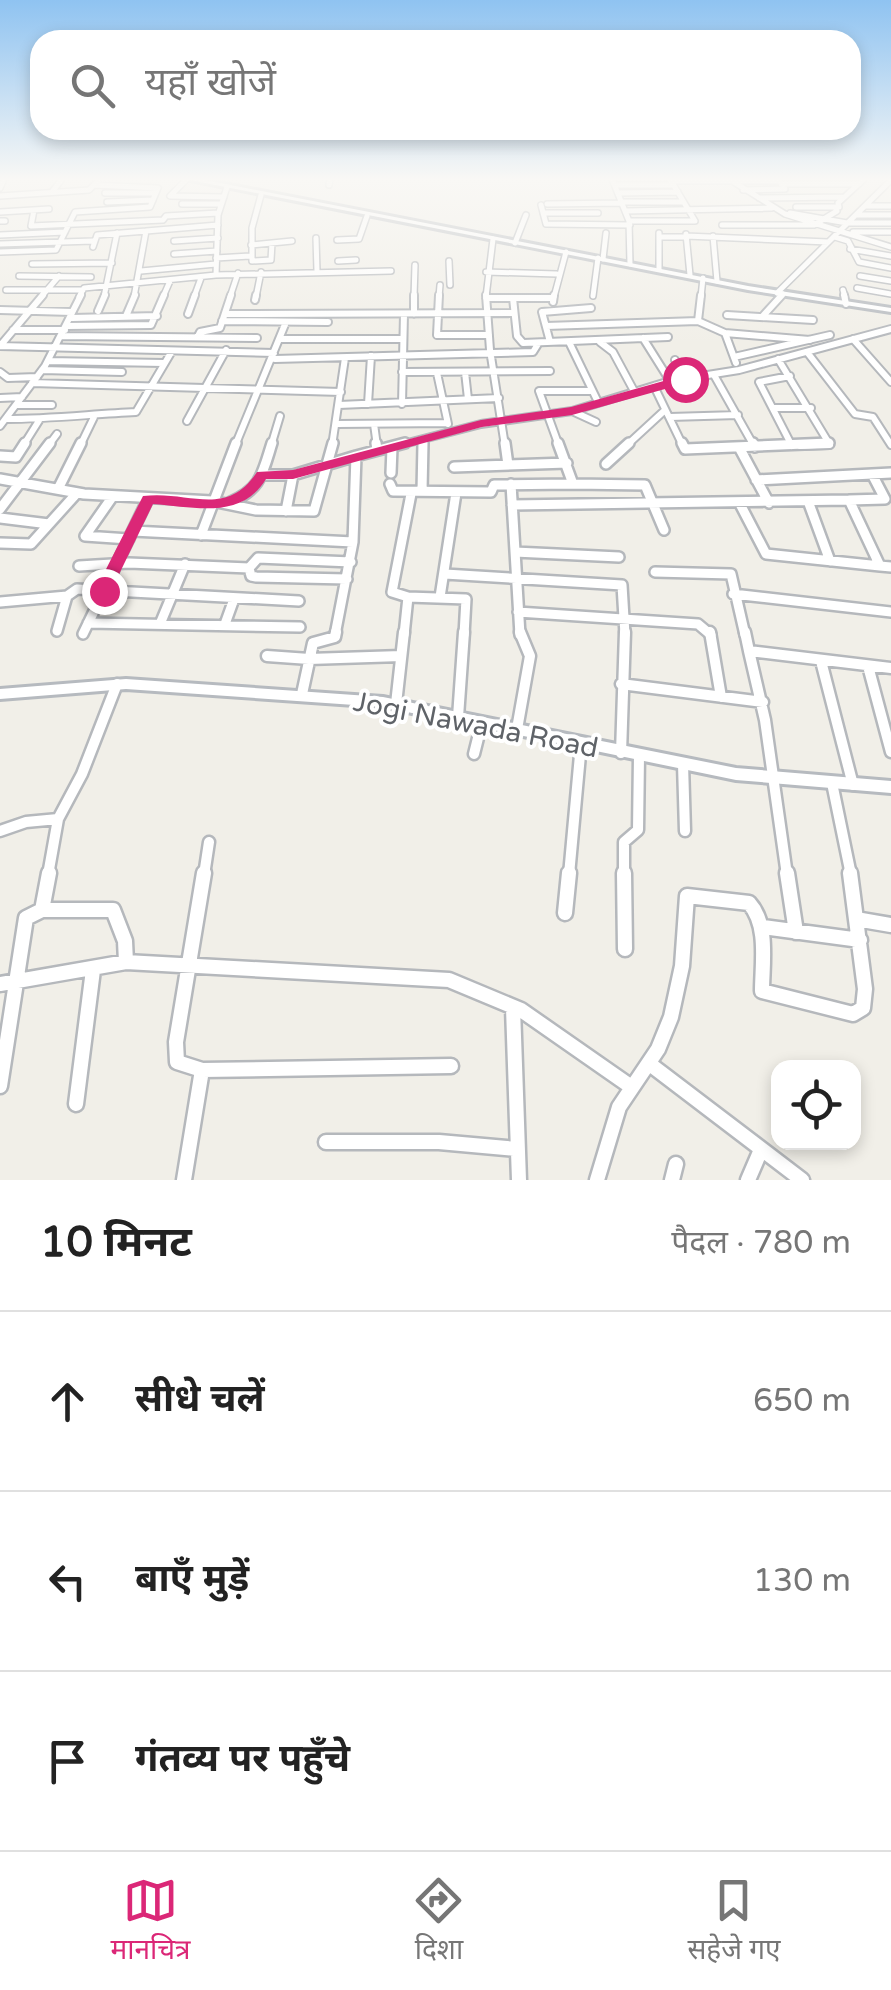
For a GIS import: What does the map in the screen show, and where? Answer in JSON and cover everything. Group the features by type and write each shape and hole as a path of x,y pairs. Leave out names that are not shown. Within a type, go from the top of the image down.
{"street":[{"path":"0,252 52,251 63,234"},
{"path":"0,244 93,244 98,235 107,234"},
{"path":"98,311 109,286 117,234"},
{"path":"126,316 139,284 146,234"},
{"path":"171,268 174,234"},
{"path":"216,274 218,234"},
{"path":"253,234 252,262 271,260 272,243"},
{"path":"337,240 359,239 361,234"},
{"path":"466,234 891,310"},
{"path":"515,242 518,234"},
{"path":"593,296 606,234"},
{"path":"630,234 630,264"},
{"path":"685,234 690,275"},
{"path":"802,239 807,234"},
{"path":"830,234 848,240 859,262 891,268"},
{"path":"762,317 837,234"},
{"path":"659,269 659,235 802,239 866,234"},
{"path":"713,236 717,281"},
{"path":"834,237 888,245"},
{"path":"174,241 218,238"},
{"path":"316,238 317,271"},
{"path":"493,239 486,272 486,313 508,465"},
{"path":"251,245 292,242"},
{"path":"850,249 891,256"},
{"path":"554,310 557,274 566,252"},
{"path":"174,254 250,256"},
{"path":"140,271 217,258"},
{"path":"338,261 356,260"},
{"path":"450,260 450,285"},
{"path":"32,264 112,263"},
{"path":"414,314 415,265"},
{"path":"256,300 261,272"},
{"path":"6,290 83,290 216,274 391,272"},
{"path":"486,272 557,274"},
{"path":"188,351 200,332 217,332 238,274"},
{"path":"20,276 92,277"},
{"path":"0,346 59,276"},
{"path":"860,276 891,281"},
{"path":"188,314 201,278"},
{"path":"698,321 703,278"},
{"path":"65,331 151,325 170,281"},
{"path":"440,285 437,335 490,335"},
{"path":"857,288 891,294"},
{"path":"3,422 48,361 83,290"},
{"path":"842,290 846,304"},
{"path":"486,298 553,298"},
{"path":"513,298 518,341 538,344 668,337"},
{"path":"550,342 542,312 592,308"},
{"path":"2,312 158,316"},
{"path":"224,318 514,313"},
{"path":"402,404 404,314"},
{"path":"353,338 357,315"},
{"path":"727,315 813,320"},
{"path":"224,318 328,322"},
{"path":"546,326 698,321 724,333 810,340"},
{"path":"201,534 286,322"},
{"path":"336,424 450,427 572,411 670,381 714,375 891,329"},
{"path":"13,330 257,338"},
{"path":"724,333 738,366"},
{"path":"759,334 767,350"},
{"path":"734,357 830,335"},
{"path":"187,421 231,338"},
{"path":"280,338 403,339"},
{"path":"643,338 670,381"},
{"path":"853,339 891,382"},
{"path":"598,341 613,352 634,391"},
{"path":"570,342 598,402"},
{"path":"0,346 346,358 532,352 538,344"},
{"path":"3,422 136,412 172,352"},
{"path":"807,352 855,414 872,417 891,445"},
{"path":"368,404 372,356"},
{"path":"0,479 77,493 314,511 330,462 346,358"},
{"path":"654,386 685,449 830,445 778,359"},
{"path":"675,360 685,379"},
{"path":"48,361 164,363"},
{"path":"42,370 122,372"},
{"path":"402,372 550,371"},
{"path":"0,372 8,378 34,380 342,392"},
{"path":"437,372 450,427"},
{"path":"465,372 468,399"},
{"path":"714,375 755,447"},
{"path":"790,376 759,382 792,446"},
{"path":"573,484 540,391 590,390"},
{"path":"0,398 52,405"},
{"path":"339,405 499,398"},
{"path":"774,408 811,408"},
{"path":"572,411 596,422"},
{"path":"606,464 667,414 738,415"},
{"path":"58,489 96,415"},
{"path":"227,504 251,493 262,475 280,416"},
{"path":"0,456 16,456 40,419"},
{"path":"374,424 377,450"},
{"path":"262,475 293,474 423,440 450,427"},
{"path":"0,509 57,434"},
{"path":"423,440 416,492 392,592 408,597 466,599 458,717"},
{"path":"392,448 393,492 490,492 494,486 511,484 645,485 664,530"},
{"path":"740,448 769,503"},
{"path":"302,694 313,642 335,637 354,542 356,456"},
{"path":"454,467 567,463"},
{"path":"756,480 891,473"},
{"path":"286,511 293,474"},
{"path":"512,505 654,506 885,499 872,476"},
{"path":"511,484 520,638 530,656 516,730"},
{"path":"440,598 456,492"},
{"path":"0,544 31,544 77,493"},
{"path":"114,496 85,536 201,534 354,542"},
{"path":"83,634 148,499"},
{"path":"849,500 885,567"},
{"path":"808,501 830,561"},
{"path":"740,504 766,554 885,567"},
{"path":"0,518 49,524"},
{"path":"514,552 619,557"},
{"path":"347,579 256,577 250,576 249,568 258,558 351,562"},
{"path":"160,624 185,564"},
{"path":"79,566 185,564 249,568"},
{"path":"655,572 731,574 763,702 779,837 796,932"},
{"path":"445,574 622,585 626,617 622,753"},
{"path":"0,602 67,596 78,589 300,601"},
{"path":"733,594 891,612"},
{"path":"57,631 67,596"},
{"path":"396,704 408,597"},
{"path":"225,624 234,599"},
{"path":"518,612 698,624 711,633 720,697"},
{"path":"88,623 300,626"},
{"path":"749,651 891,668"},
{"path":"267,656 401,656"},
{"path":"821,660 852,785"},
{"path":"868,666 891,752"},
{"path":"42,910 58,819 82,774 117,684"},
{"name":"Jogi Nawada Road","path":"0,694 117,684 302,694 396,704 683,764 775,778 891,787"},
{"path":"622,684 763,702"},
{"path":"474,754 482,722"},
{"path":"566,913 580,744"},
{"path":"624,948 624,842 638,830 638,756"},
{"path":"683,764 686,831"},
{"path":"597,1180 612,1127 630,1086 651,1064 666,1032 684,968 687,896 756,907 762,928 762,991 853,1014 864,1008 868,994 832,783"},
{"path":"0,831 26,822 58,819"},
{"path":"208,842 174,1058 182,1065 202,1070 451,1066"},
{"path":"0,1086 26,918 42,910 113,910 125,941 126,962"},
{"path":"856,919 891,925"},
{"path":"762,928 860,940"},
{"path":"0,984 126,962 449,980 492,991 513,1008 537,1016 630,1086"},
{"path":"76,1104 93,970"},
{"path":"513,1008 519,1180"},
{"path":"651,1064 760,1152 802,1180"},
{"path":"184,1180 202,1070"},
{"path":"326,1142 439,1142 517,1150"},
{"path":"748,1180 760,1152"}],"route":[{"path":"104,591 148,499 227,504 251,493 262,475 293,474 481,424 572,411 685,379"}]}
